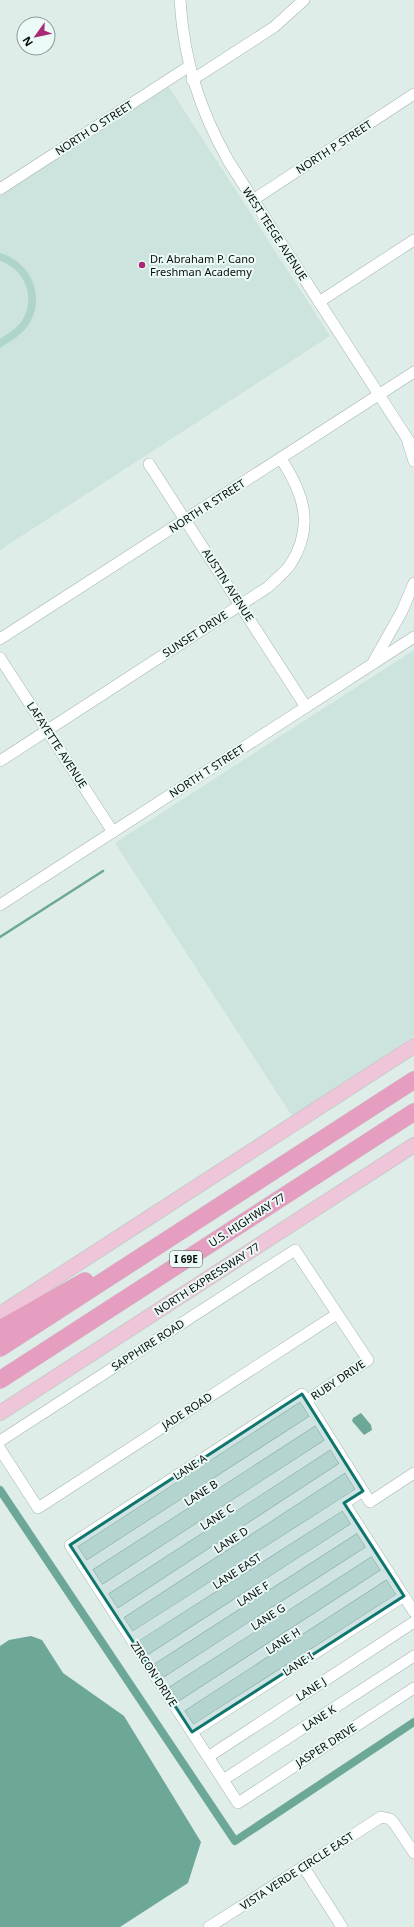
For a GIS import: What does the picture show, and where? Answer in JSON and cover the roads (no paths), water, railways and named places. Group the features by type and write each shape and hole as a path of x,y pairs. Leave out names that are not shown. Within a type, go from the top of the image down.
{"highway":[{"name":"I 69E","path":"0,1348 414,1080"},
{"name":"U.S. HIGHWAY 77","path":"0,1380 414,1112"},
{"path":"300,1186 414,1120"},
{"path":"0,1329 213,1211"},
{"path":"0,1386 74,1332"}],"main road":[{"path":"0,1314 414,1046"},
{"name":"NORTH EXPRESSWAY 77","path":"0,1413 414,1145"}],"street":[{"name":"WEST TEEGE AVENUE","path":"180,0 181,26 188,67 215,137 414,449"},
{"path":"192,80 274,27 304,0"},
{"name":"NORTH O STREET","path":"0,189 188,67"},
{"name":"NORTH P STREET","path":"254,200 414,94"},
{"path":"319,302 414,240"},
{"name":"NORTH R STREET","path":"0,640 414,372"},
{"path":"407,438 414,461"},
{"name":"SUNSET DRIVE","path":"0,761 268,587 285,571 300,547 303,538 304,518 301,500 296,484 281,459"},
{"name":"AUSTIN AVENUE","path":"149,464 186,519 306,707"},
{"path":"373,664 402,611 414,583"},
{"name":"NORTH T STREET","path":"0,905 414,637"},
{"name":"LAFAYETTE AVENUE","path":"0,658 113,832"},
{"name":"RUBY DRIVE","path":"295,1250 368,1360 306,1401 363,1490"},
{"name":"SAPPHIRE ROAD","path":"0,1441 295,1250"},
{"name":"JADE ROAD","path":"0,1449 38,1508 337,1314"},
{"name":"LANE A","path":"70,1545 302,1394 306,1401"},
{"name":"LANE B","path":"85,1568 317,1418"},
{"name":"LANE C","path":"101,1592 332,1442"},
{"name":"LANE D","path":"116,1616 347,1465"},
{"path":"363,1490 370,1502 414,1473"},
{"name":"LANE EAST","path":"131,1639 363,1490"},
{"path":"344,1503 414,1612"},
{"name":"LANE F","path":"147,1662 358,1526"},
{"name":"ZIRCON DRIVE","path":"70,1545 238,1803"},
{"name":"LANE G","path":"162,1686 374,1549"},
{"name":"LANE H","path":"177,1709 388,1572"},
{"name":"LANE I","path":"192,1732 404,1596"},
{"name":"LANE J","path":"208,1757 414,1622"},
{"name":"LANE K","path":"223,1780 414,1656"},
{"name":"JASPER DRIVE","path":"238,1803 414,1688"},
{"name":"VISTA VERDE CIRCLE EAST","path":"217,1925 303,1866 377,1819 385,1817 394,1823 414,1853"},
{"path":"303,1866 342,1927"}],"waterway":[{"path":"0,937 103,871"},
{"path":"0,1490 235,1841 414,1722"}],"place":[{"name":"Dr. Abraham P. Cano Freshman Academy","path":"142,265"}]}
